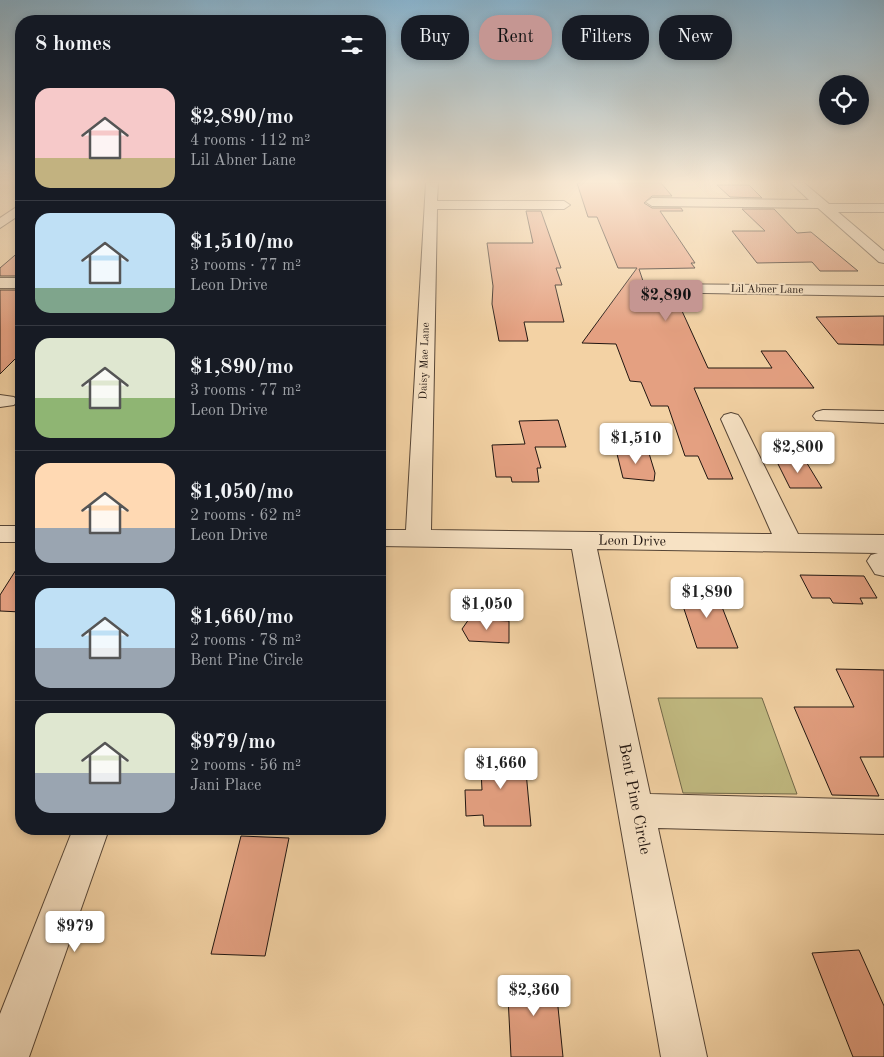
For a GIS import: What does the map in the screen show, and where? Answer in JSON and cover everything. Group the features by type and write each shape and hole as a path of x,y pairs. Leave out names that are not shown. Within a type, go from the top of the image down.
{"street":[{"name":"Daisy Mae Lane","path":"418,539 430,232"},
{"path":"853,232 884,259"},
{"path":"0,284 15,283"},
{"name":"Lil Abner Lane","path":"650,289 884,291"},
{"path":"823,416 884,416"},
{"path":"731,419 789,543"},
{"path":"0,534 15,534"},
{"name":"Leon Drive","path":"386,538 789,543 879,553"},
{"name":"Bent Pine Circle","path":"583,541 684,1057"},
{"path":"637,811 884,817"},
{"path":"6,1057 89,835"}],"shaded area":[{"path":"658,698 762,698 797,794 683,793"}],"building":[{"path":"531,232 548,232 561,268 556,268 562,285 555,285 564,322 524,322 528,341 499,341 492,304 493,286 487,243 533,243"},
{"path":"603,232 674,232 695,263 691,263 695,268 639,269 644,284 640,290 646,294 651,311 682,311 708,368 772,368 761,351 786,351 814,388 694,388 733,479 708,479 698,456 685,456 668,406 651,406 641,382 630,381 616,344 582,343 637,268 618,268"},
{"path":"733,232 811,232 858,271 820,271 812,262 757,263"},
{"path":"15,255 15,276 0,276 0,268"},
{"path":"0,290 15,290 15,359 0,374"},
{"path":"884,316 884,345 838,344 816,317"},
{"path":"558,420 566,447 535,447 541,468 537,468 539,482 512,482 511,477 496,477 492,445 525,444 519,421"},
{"path":"616,450 648,450 655,473 654,481 623,478"},
{"path":"776,460 805,460 822,488 790,488"},
{"path":"15,571 15,612 0,611 0,595"},
{"path":"800,575 864,576 877,598 860,598 863,604 833,603 830,598 812,598"},
{"path":"677,588 715,589 738,648 697,648"},
{"path":"469,619 509,621 509,643 469,641 462,629"},
{"path":"836,669 884,670 884,757 860,757 879,796 832,795 794,707 854,707"},
{"path":"480,750 524,750 531,826 484,826 483,815 466,816 465,790 482,790"},
{"path":"241,836 289,838 265,956 211,954"},
{"path":"859,950 884,1006 884,1057 853,1057 812,953"},
{"path":"507,976 555,977 563,1057 511,1057"}]}
